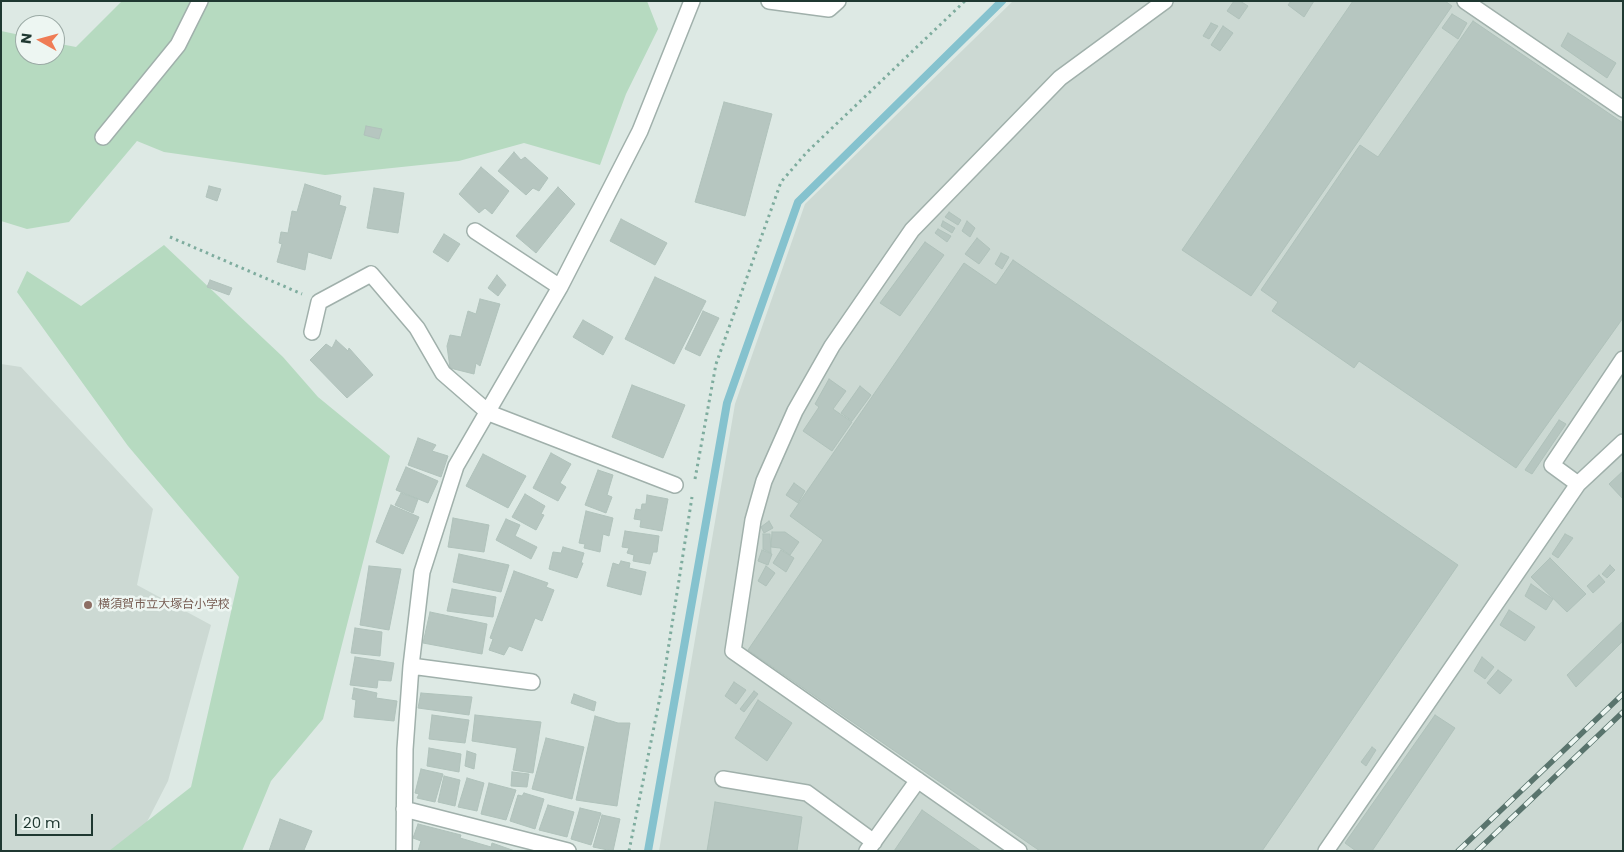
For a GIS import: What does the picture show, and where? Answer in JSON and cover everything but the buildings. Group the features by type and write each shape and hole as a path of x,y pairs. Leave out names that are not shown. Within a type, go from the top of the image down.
{"street":[{"path":"103,136 178,45 200,1"},
{"path":"404,851 405,749 411,666 422,572 456,466 489,413 560,287 640,131 692,1"},
{"path":"769,1 829,9 838,1"},
{"path":"1019,851 733,651 753,520 764,481 796,412 832,346 912,230 1060,78 1165,1"},
{"path":"1465,1 1623,109"},
{"path":"475,231 560,287"},
{"path":"312,332 318,302 371,274 417,328 443,373 489,413 675,485"},
{"path":"1578,484 1552,465 1623,359"},
{"path":"1326,851 1578,484 1623,442"},
{"path":"411,666 532,682"},
{"path":"723,779 807,794 870,846 918,780"},
{"path":"404,809 568,851"}],"path":[{"path":"694,484 716,364 781,182 807,152 965,1"},
{"path":"170,237 318,302"},
{"path":"629,851 663,682 693,489"}],"shaded area":[{"path":"1013,1 1623,1 1623,851 659,851 735,404 805,204"},
{"name":"横須賀市立大塚台小学校","path":"1,364 21,367 153,509 137,585 211,625 168,781 132,851 1,851"}],"green space":[{"path":"122,1 647,1 658,29 626,94 600,165 524,143 459,161 325,175 164,152 137,141 69,222 27,229 1,221 1,31 15,34 15,65 65,65 65,45 76,47"},
{"path":"164,245 283,357 318,397 390,456 323,719 271,781 242,851 109,851 191,787 239,577 128,446 17,292 27,271 81,306"}],"waterway":[{"path":"648,851 727,403 798,202 1002,1"}],"railway":[{"path":"1458,851 1623,694"},
{"path":"1477,851 1623,712"}],"place":[{"name":"横須賀市立大塚台小学校","path":"88,605"}]}
